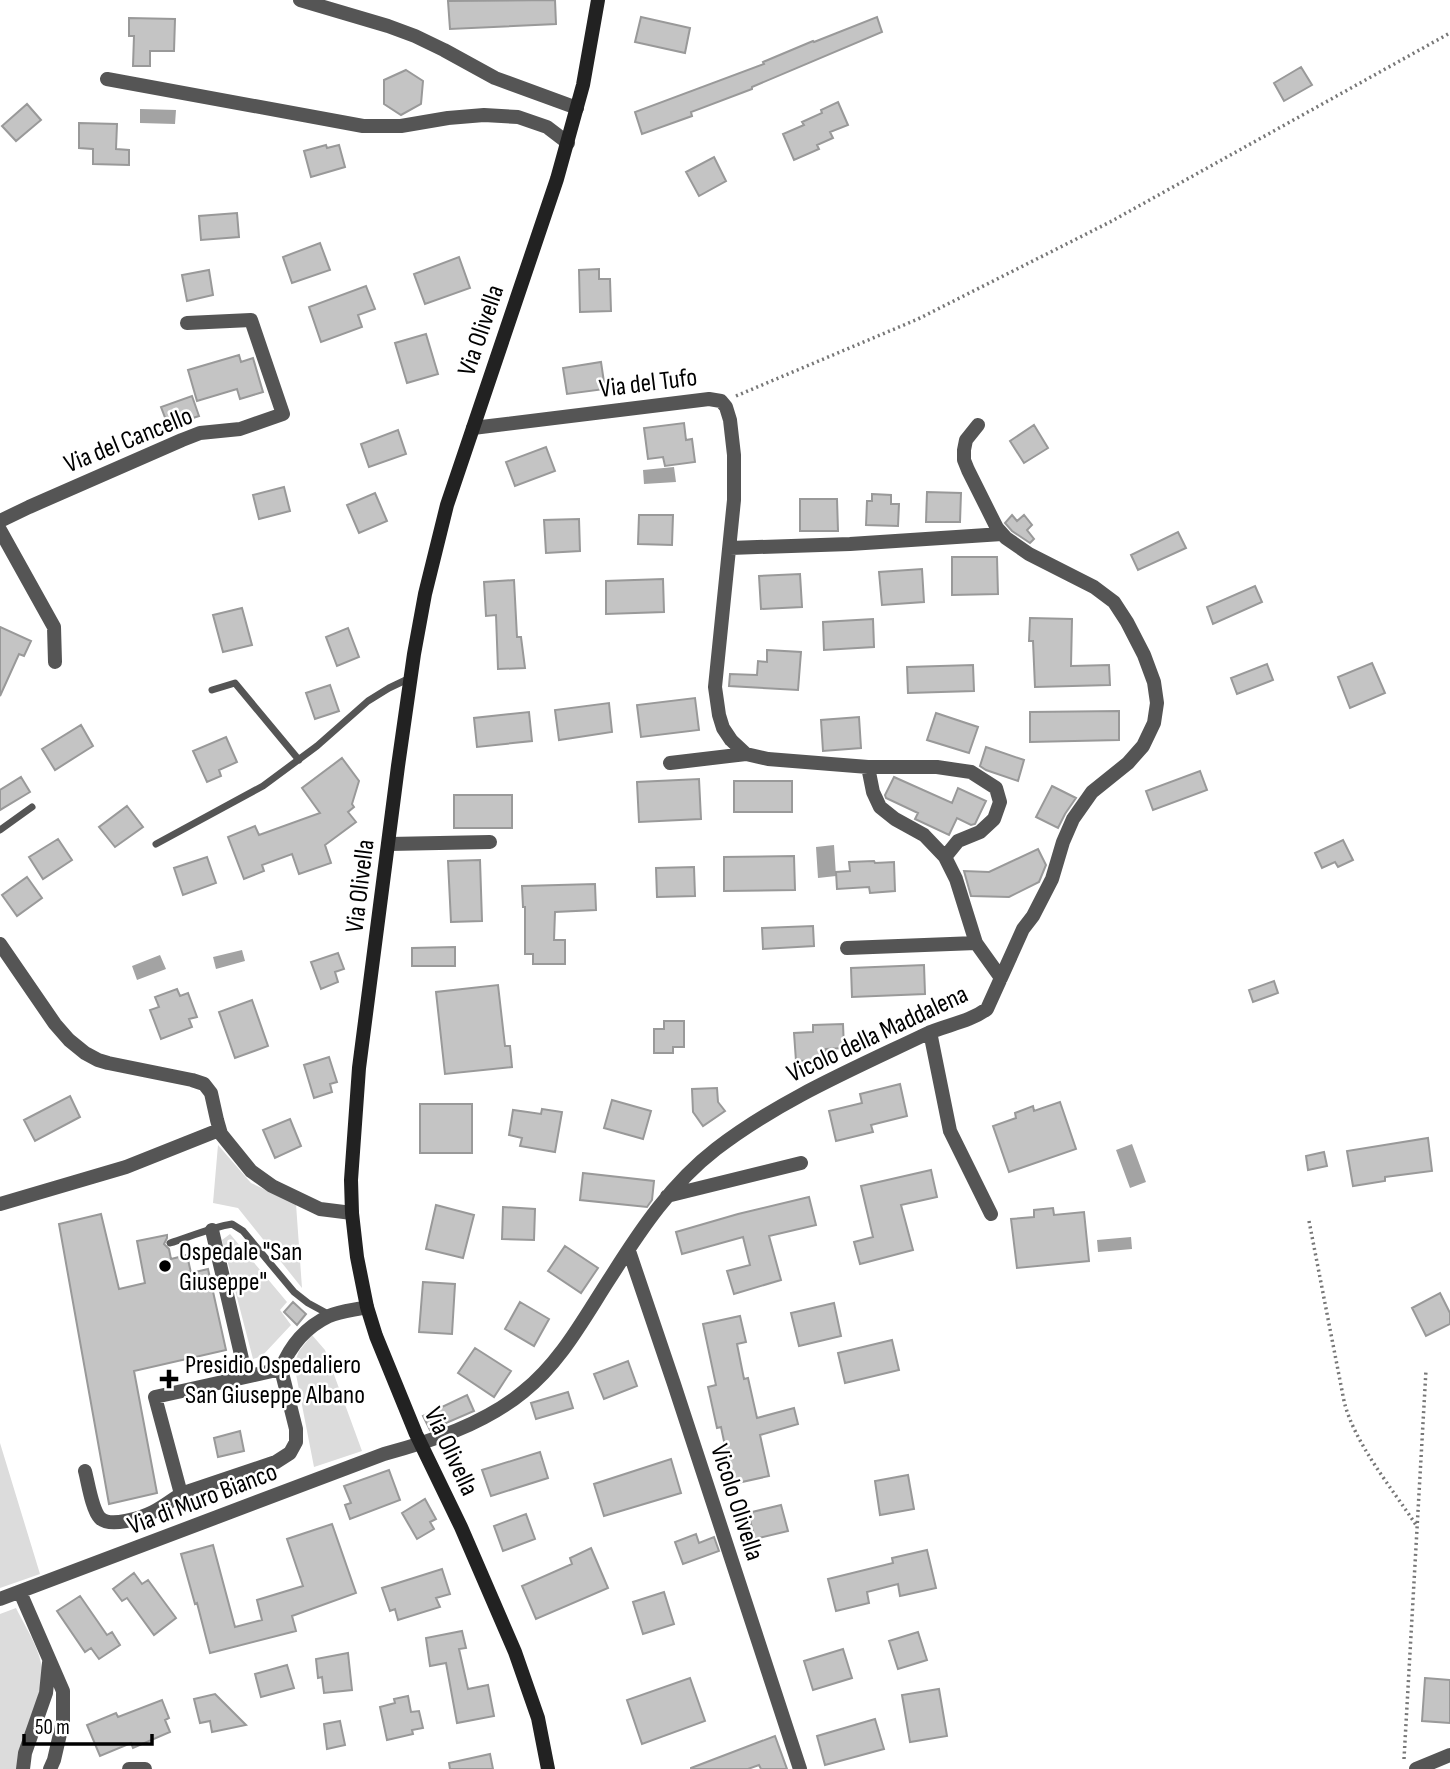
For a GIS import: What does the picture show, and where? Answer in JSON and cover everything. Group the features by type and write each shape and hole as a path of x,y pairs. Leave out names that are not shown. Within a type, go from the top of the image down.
{"main road":[{"name":"Via Olivella","path":"548,1769 538,1718 519,1661 392,1378 367,1307 352,1213 352,1155 358,1081 421,613 438,537 472,428 568,143 598,0"}],"street":[{"path":"300,0 318,2 415,36 495,78 577,108"},
{"path":"107,79 363,125 401,127 484,114 518,117 547,127 568,143"},
{"name":"Via del Cancello","path":"1,519 200,433 240,429 283,414 251,320 187,323"},
{"name":"Via del Tufo","path":"472,428 702,400 721,401 729,413 735,465 730,548 715,694 723,728 736,746 746,754"},
{"name":"Vicolo della Maddalena","path":"421,1444 482,1418 513,1401 546,1370 573,1336 667,1196 700,1162 748,1126 808,1091 930,1032 977,1016 987,1009 1023,929 1033,916 1052,879 1073,819 1093,792 1128,763 1143,746 1157,710 1153,677 1139,644 1114,602 1094,587 1029,554 1002,534 964,460 966,440 978,425"},
{"path":"1,519 54,626 55,662"},
{"path":"730,548 850,544 1002,534"},
{"path":"670,762 746,754 768,759 868,767 937,767 971,772 996,788 1000,803 994,819 980,832 958,841 945,857"},
{"path":"868,767 873,792 880,807 924,835 945,857 956,879 976,943 1002,978"},
{"path":"389,844 490,842"},
{"path":"847,948 976,943"},
{"path":"0,944 55,1024 77,1047 98,1060 204,1084 211,1093 219,1130 251,1171 264,1182 320,1209 352,1213"},
{"path":"930,1032 950,1131 991,1214"},
{"path":"0,1204 127,1167 219,1130"},
{"path":"667,1196 801,1163"},
{"path":"212,1230 246,1376"},
{"name":"Vicolo Olivella","path":"629,1251 800,1769"},
{"path":"85,1471 96,1511 101,1519 117,1523 152,1513 180,1494 276,1462 290,1453 296,1442 296,1429 281,1369 289,1351 310,1329 330,1315 367,1307"},
{"path":"180,1494 155,1397 281,1369"},
{"name":"Via di Muro Bianco","path":"0,1599 384,1454 421,1444"},
{"path":"20,1592 63,1691 63,1721 51,1769"},
{"path":"23,1769 46,1693 49,1661"},
{"path":"1416,1769 1450,1755"},
{"path":"129,1769 145,1769"}],"lane":[{"path":"156,844 263,786 299,760 368,701 411,678"},
{"path":"212,690 235,684 299,760"},
{"path":"0,830 32,807"},
{"path":"170,1243 232,1224 243,1231 293,1292 330,1315"}],"path":[{"path":"721,401 918,319 1110,222 1450,33"},
{"path":"1309,1221 1349,1420 1417,1527"},
{"path":"1403,1769 1426,1370"}],"shaded area":[{"path":"140,109 176,110 175,124 140,123"},
{"path":"674,467 676,482 644,484 643,470"},
{"path":"834,845 836,876 818,878 816,847"},
{"path":"242,950 245,961 216,969 213,957"},
{"path":"160,955 166,969 137,980 132,966"},
{"path":"1132,1144 1146,1182 1130,1188 1116,1150"},
{"path":"218,1145 251,1183 296,1204 302,1288 238,1208 213,1203"},
{"path":"230,1234 287,1302 280,1310 291,1325 262,1356 253,1359 222,1240"},
{"path":"1131,1237 1132,1249 1098,1252 1097,1240"},
{"path":"312,1335 325,1350 362,1451 314,1467 294,1364 299,1351"},
{"path":"0,1443 40,1574 0,1588"},
{"path":"16,1608 37,1650 43,1676 20,1769 0,1769 0,1614"}],"building":[{"path":"555,0 556,24 450,29 448,1"},
{"path":"641,17 690,28 685,53 635,42"},
{"path":"877,17 882,32 752,89 691,112 692,116 642,134 635,112 764,64 763,62 813,41"},
{"path":"129,18 175,19 174,51 150,51 150,66 133,66 134,36 129,36"},
{"path":"1301,67 1312,85 1284,101 1274,83"},
{"path":"406,70 423,81 421,104 401,115 384,104 384,80"},
{"path":"838,102 848,125 830,132 833,138 817,145 819,149 794,160 783,134 804,125 802,122"},
{"path":"27,104 41,120 16,141 2,126"},
{"path":"79,123 117,124 116,149 129,150 129,165 93,164 93,149 79,148"},
{"path":"326,145 327,148 339,145 345,167 311,177 304,151"},
{"path":"714,157 726,181 699,196 686,172"},
{"path":"237,213 239,237 201,240 199,216"},
{"path":"320,243 330,270 292,283 283,257"},
{"path":"459,257 470,288 425,304 414,274"},
{"path":"599,269 599,279 610,279 611,311 580,312 579,270"},
{"path":"209,270 213,295 187,301 182,275"},
{"path":"366,286 375,309 358,315 362,327 321,342 309,307"},
{"path":"426,334 438,374 407,383 395,343"},
{"path":"239,355 241,362 253,358 263,392 240,399 237,389 197,401 188,370"},
{"path":"601,362 605,389 567,394 563,368"},
{"path":"192,396 199,416 174,424 172,418 166,420 161,407"},
{"path":"684,423 686,440 692,439 695,462 665,466 663,457 648,459 644,428"},
{"path":"1034,425 1048,448 1024,463 1010,441"},
{"path":"398,430 406,454 369,467 361,444"},
{"path":"546,447 555,471 515,486 506,462"},
{"path":"284,487 290,511 259,519 253,495"},
{"path":"927,492 961,493 960,522 926,522"},
{"path":"375,493 387,521 359,533 347,505"},
{"path":"872,494 891,495 891,504 899,504 898,526 866,525 867,501 872,501"},
{"path":"800,499 837,499 838,531 800,531"},
{"path":"639,515 673,515 672,545 638,544"},
{"path":"1012,515 1017,521 1024,515 1032,525 1027,530 1034,539 1030,543 1005,523"},
{"path":"579,519 580,551 546,553 544,520"},
{"path":"1178,532 1186,548 1138,570 1131,555"},
{"path":"952,557 997,557 998,594 952,595"},
{"path":"922,569 924,602 882,605 879,572"},
{"path":"800,574 802,607 761,609 759,576"},
{"path":"663,579 664,612 606,614 606,581"},
{"path":"514,580 517,637 521,637 525,668 498,669 496,615 486,616 484,582"},
{"path":"1255,586 1262,602 1213,624 1207,607"},
{"path":"242,608 252,645 223,652 213,615"},
{"path":"1030,618 1072,619 1071,666 1109,665 1110,685 1035,687 1033,641 1029,641"},
{"path":"873,619 874,647 824,650 823,622"},
{"path":"0,627 31,641 24,656 19,654 0,696"},
{"path":"348,628 359,657 337,666 326,637"},
{"path":"767,650 801,652 798,690 729,686 730,674 757,675 758,661 767,662"},
{"path":"1372,663 1385,693 1350,708 1338,677"},
{"path":"1267,664 1273,680 1237,694 1231,678"},
{"path":"973,665 974,691 908,693 907,667"},
{"path":"330,685 339,711 315,719 306,693"},
{"path":"695,698 699,730 641,737 637,705"},
{"path":"609,703 612,732 559,740 555,710"},
{"path":"1119,711 1119,740 1030,742 1030,712"},
{"path":"529,712 532,741 477,747 474,718"},
{"path":"936,713 978,727 969,753 927,740"},
{"path":"859,717 861,748 823,751 821,720"},
{"path":"81,725 93,746 55,770 42,749"},
{"path":"226,737 237,762 219,770 221,776 207,782 193,751"},
{"path":"986,747 1024,760 1018,781 980,766"},
{"path":"342,758 359,781 352,804 354,807 348,812 356,822 325,845 331,863 299,874 292,854 262,865 264,871 244,879 228,837 255,826 259,835 320,813 302,788"},
{"path":"1200,771 1207,790 1153,810 1146,791"},
{"path":"21,777 30,792 0,810 0,790"},
{"path":"894,777 952,803 958,788 986,801 975,824 971,825 957,818 949,835 915,819 918,813 886,798"},
{"path":"699,779 701,819 639,822 637,782"},
{"path":"734,781 792,781 792,812 734,812"},
{"path":"1052,786 1076,798 1058,828 1036,817"},
{"path":"454,795 512,795 512,828 454,828"},
{"path":"127,806 143,827 115,847 99,827"},
{"path":"58,839 72,860 43,879 29,857"},
{"path":"1343,840 1353,860 1338,867 1335,862 1322,868 1315,853"},
{"path":"1038,849 1046,865 1039,882 1009,897 971,896 964,871 989,872"},
{"path":"794,856 795,890 724,891 724,857"},
{"path":"207,857 216,883 183,895 174,868"},
{"path":"480,860 482,921 451,922 448,861"},
{"path":"849,862 894,862 895,891 870,893 869,887 837,889 836,872 850,871"},
{"path":"694,867 695,896 657,897 656,868"},
{"path":"27,877 42,898 17,916 2,895"},
{"path":"595,884 596,910 555,912 554,940 565,940 565,964 533,964 533,954 525,954 522,886"},
{"path":"813,926 814,946 763,949 762,928"},
{"path":"455,947 455,966 412,966 412,948"},
{"path":"338,953 344,969 335,972 338,982 321,989 311,962"},
{"path":"924,965 925,994 852,997 851,968"},
{"path":"1274,981 1278,993 1253,1002 1249,990"},
{"path":"498,985 505,1046 510,1046 512,1067 445,1074 436,992"},
{"path":"177,989 180,996 188,993 197,1017 189,1019 192,1027 161,1039 150,1010 159,1007 155,997"},
{"path":"252,1000 268,1046 235,1058 219,1012"},
{"path":"664,1021 684,1021 684,1047 673,1047 673,1053 654,1053 654,1029 664,1029"},
{"path":"843,1024 844,1048 826,1049 827,1060 796,1061 794,1033 813,1032 813,1025"},
{"path":"329,1057 337,1082 330,1084 332,1092 314,1098 304,1065"},
{"path":"900,1084 907,1116 871,1125 873,1132 836,1141 829,1111 862,1103 860,1094"},
{"path":"717,1088 718,1102 725,1111 703,1126 693,1112 692,1089"},
{"path":"70,1096 80,1117 35,1141 24,1120"},
{"path":"612,1100 651,1111 643,1139 604,1128"},
{"path":"1060,1102 1076,1149 1009,1172 993,1126 1016,1118 1015,1113 1033,1106 1034,1111"},
{"path":"420,1104 472,1104 472,1153 420,1153"},
{"path":"542,1109 562,1112 555,1152 520,1146 522,1138 509,1135 513,1110 541,1114"},
{"path":"290,1119 301,1146 275,1158 263,1130"},
{"path":"1428,1138 1432,1171 1385,1177 1385,1181 1353,1186 1347,1151"},
{"path":"1324,1152 1327,1166 1308,1170 1306,1156"},
{"path":"931,1170 937,1197 901,1205 913,1250 860,1264 854,1242 873,1237 861,1186"},
{"path":"583,1173 654,1181 652,1200 647,1207 580,1200"},
{"path":"809,1197 816,1225 769,1236 781,1280 734,1294 727,1271 750,1265 743,1237 682,1254 676,1232"},
{"path":"436,1205 474,1215 463,1258 426,1249"},
{"path":"503,1207 535,1209 534,1240 502,1239"},
{"path":"1053,1208 1054,1215 1084,1212 1089,1261 1017,1268 1011,1219 1034,1217 1034,1210"},
{"path":"101,1214 119,1289 145,1283 137,1241 167,1235 164,1244 169,1249 171,1259 187,1255 191,1273 208,1269 226,1350 134,1371 157,1493 109,1504 59,1224"},
{"path":"565,1246 598,1268 581,1293 548,1271"},
{"path":"423,1282 455,1284 452,1334 419,1332"},
{"path":"1440,1293 1450,1313 1450,1324 1426,1336 1412,1308"},
{"path":"293,1302 306,1314 297,1325 284,1312"},
{"path":"520,1302 549,1319 534,1346 505,1329"},
{"path":"834,1303 841,1336 799,1346 791,1313"},
{"path":"740,1316 746,1342 737,1344 744,1379 748,1378 757,1418 794,1408 798,1424 760,1435 769,1476 733,1484 721,1427 717,1428 708,1387 716,1385 703,1324"},
{"path":"892,1340 899,1370 845,1383 838,1353"},
{"path":"475,1348 511,1371 494,1397 458,1373"},
{"path":"628,1361 637,1386 604,1399 594,1374"},
{"path":"568,1392 573,1408 536,1419 531,1403"},
{"path":"467,1395 474,1411 430,1430 423,1416"},
{"path":"240,1431 244,1451 218,1457 214,1438"},
{"path":"540,1452 548,1478 491,1496 482,1470"},
{"path":"671,1459 681,1493 604,1516 594,1484"},
{"path":"389,1470 400,1500 350,1519 345,1505 351,1503 344,1486"},
{"path":"908,1475 914,1509 880,1515 875,1481"},
{"path":"425,1499 436,1519 430,1522 434,1529 417,1539 402,1513"},
{"path":"781,1505 788,1531 755,1539 748,1513"},
{"path":"526,1514 535,1539 503,1551 494,1526"},
{"path":"332,1524 356,1593 292,1616 296,1631 210,1653 181,1554 213,1545 235,1627 262,1620 257,1600 303,1586 287,1539"},
{"path":"696,1534 699,1543 714,1537 719,1551 683,1564 675,1542"},
{"path":"591,1548 608,1588 536,1619 522,1586 572,1564 570,1558"},
{"path":"927,1550 936,1588 900,1596 898,1584 867,1592 869,1603 836,1611 828,1579 893,1563 892,1558"},
{"path":"442,1569 450,1594 436,1598 440,1607 398,1620 395,1609 390,1611 382,1588"},
{"path":"134,1573 142,1584 148,1580 176,1618 154,1635 127,1598 122,1601 113,1589"},
{"path":"664,1592 674,1624 643,1634 633,1602"},
{"path":"80,1596 107,1635 112,1632 120,1645 99,1659 91,1648 85,1652 57,1611"},
{"path":"462,1631 466,1648 459,1649 468,1689 488,1685 494,1716 457,1723 446,1663 430,1666 426,1638"},
{"path":"918,1632 927,1660 898,1669 889,1641"},
{"path":"843,1649 852,1678 813,1690 804,1661"},
{"path":"348,1653 352,1690 324,1693 322,1677 318,1678 316,1659"},
{"path":"287,1665 294,1688 261,1697 255,1674"},
{"path":"690,1678 705,1721 642,1744 627,1700"},
{"path":"1425,1678 1450,1680 1450,1723 1422,1721"},
{"path":"939,1689 947,1736 910,1742 902,1695"},
{"path":"215,1694 246,1725 212,1732 210,1721 200,1723 194,1699"},
{"path":"408,1696 411,1712 419,1711 423,1728 412,1730 413,1734 387,1740 380,1707 395,1703 394,1699"},
{"path":"162,1700 169,1718 165,1720 170,1732 133,1748 131,1743 100,1756 87,1725 116,1713 118,1717"},
{"path":"875,1719 884,1749 825,1765 817,1736"},
{"path":"340,1721 345,1745 327,1749 324,1724"},
{"path":"775,1736 787,1769 761,1769 759,1765 748,1769 691,1769 691,1768"},
{"path":"490,1754 493,1769 450,1769 449,1763"}],"place":[{"name":"Ospedale \"San Giuseppe\"","path":"165,1266"},
{"name":"Presidio Ospedaliero San Giuseppe Albano","path":"169,1379"}]}
